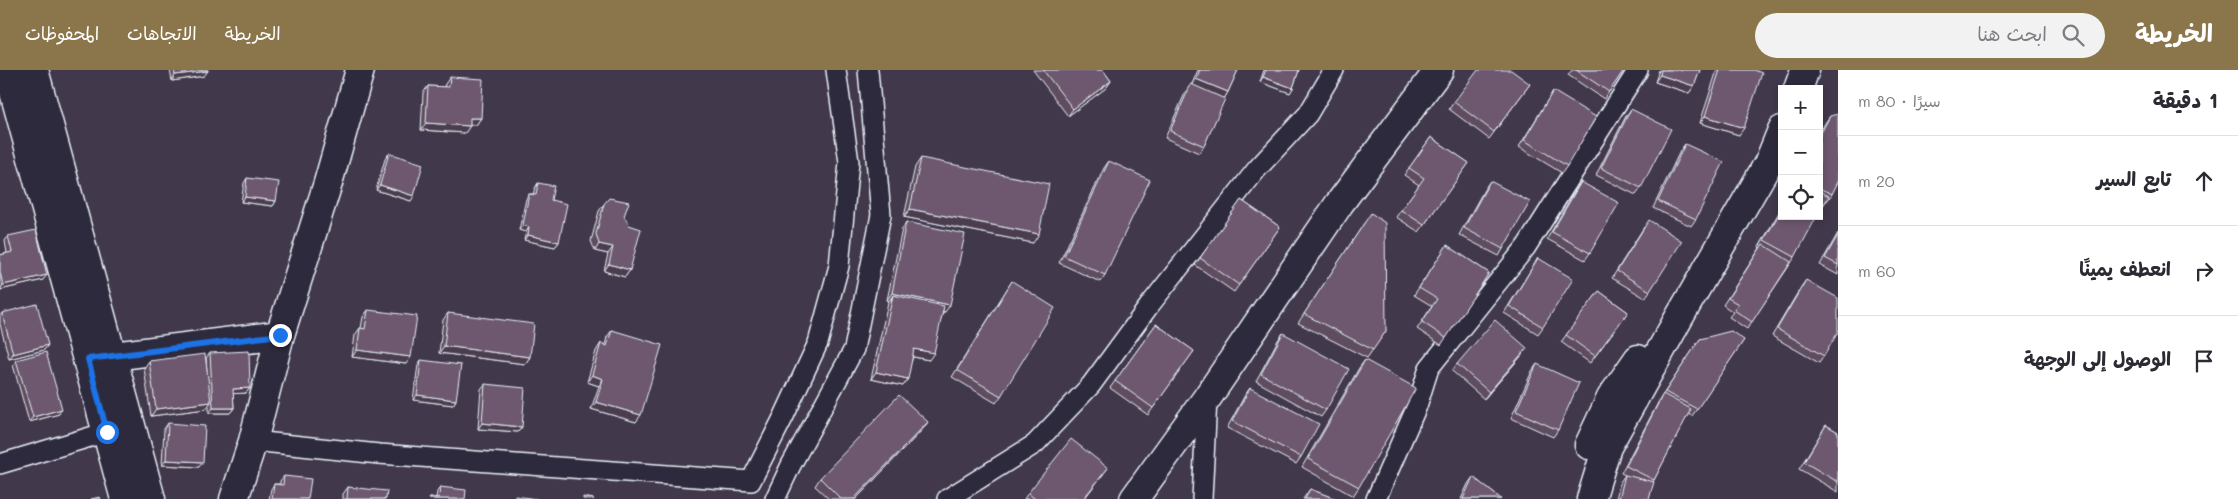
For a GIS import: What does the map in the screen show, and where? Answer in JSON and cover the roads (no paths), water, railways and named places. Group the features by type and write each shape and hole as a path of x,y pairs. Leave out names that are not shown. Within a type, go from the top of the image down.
{"main road":[{"path":"8,70 100,357 151,499"},
{"path":"34,70 100,357 107,432 125,499"},
{"path":"234,499 253,441 280,335 328,183 360,70"},
{"path":"1134,499 1339,204 1439,70"},
{"path":"1799,85 1805,70"},
{"path":"1591,499 1607,447 1769,162 1778,140"},
{"path":"1572,499 1588,446 1611,398 1685,289 1715,255"},
{"path":"100,357 280,335"}],"street":[{"path":"253,441 378,454 751,481 818,343 839,266 849,162 836,70"},
{"path":"775,499 791,465 854,349 881,215 868,70"},
{"path":"947,499 1035,444 1091,385 1149,306 1257,169 1308,114 1334,70"},
{"path":"1376,499 1417,406 1429,368 1526,247 1638,70"},
{"path":"1202,499 1206,398"},
{"path":"0,464 107,432"}]}
